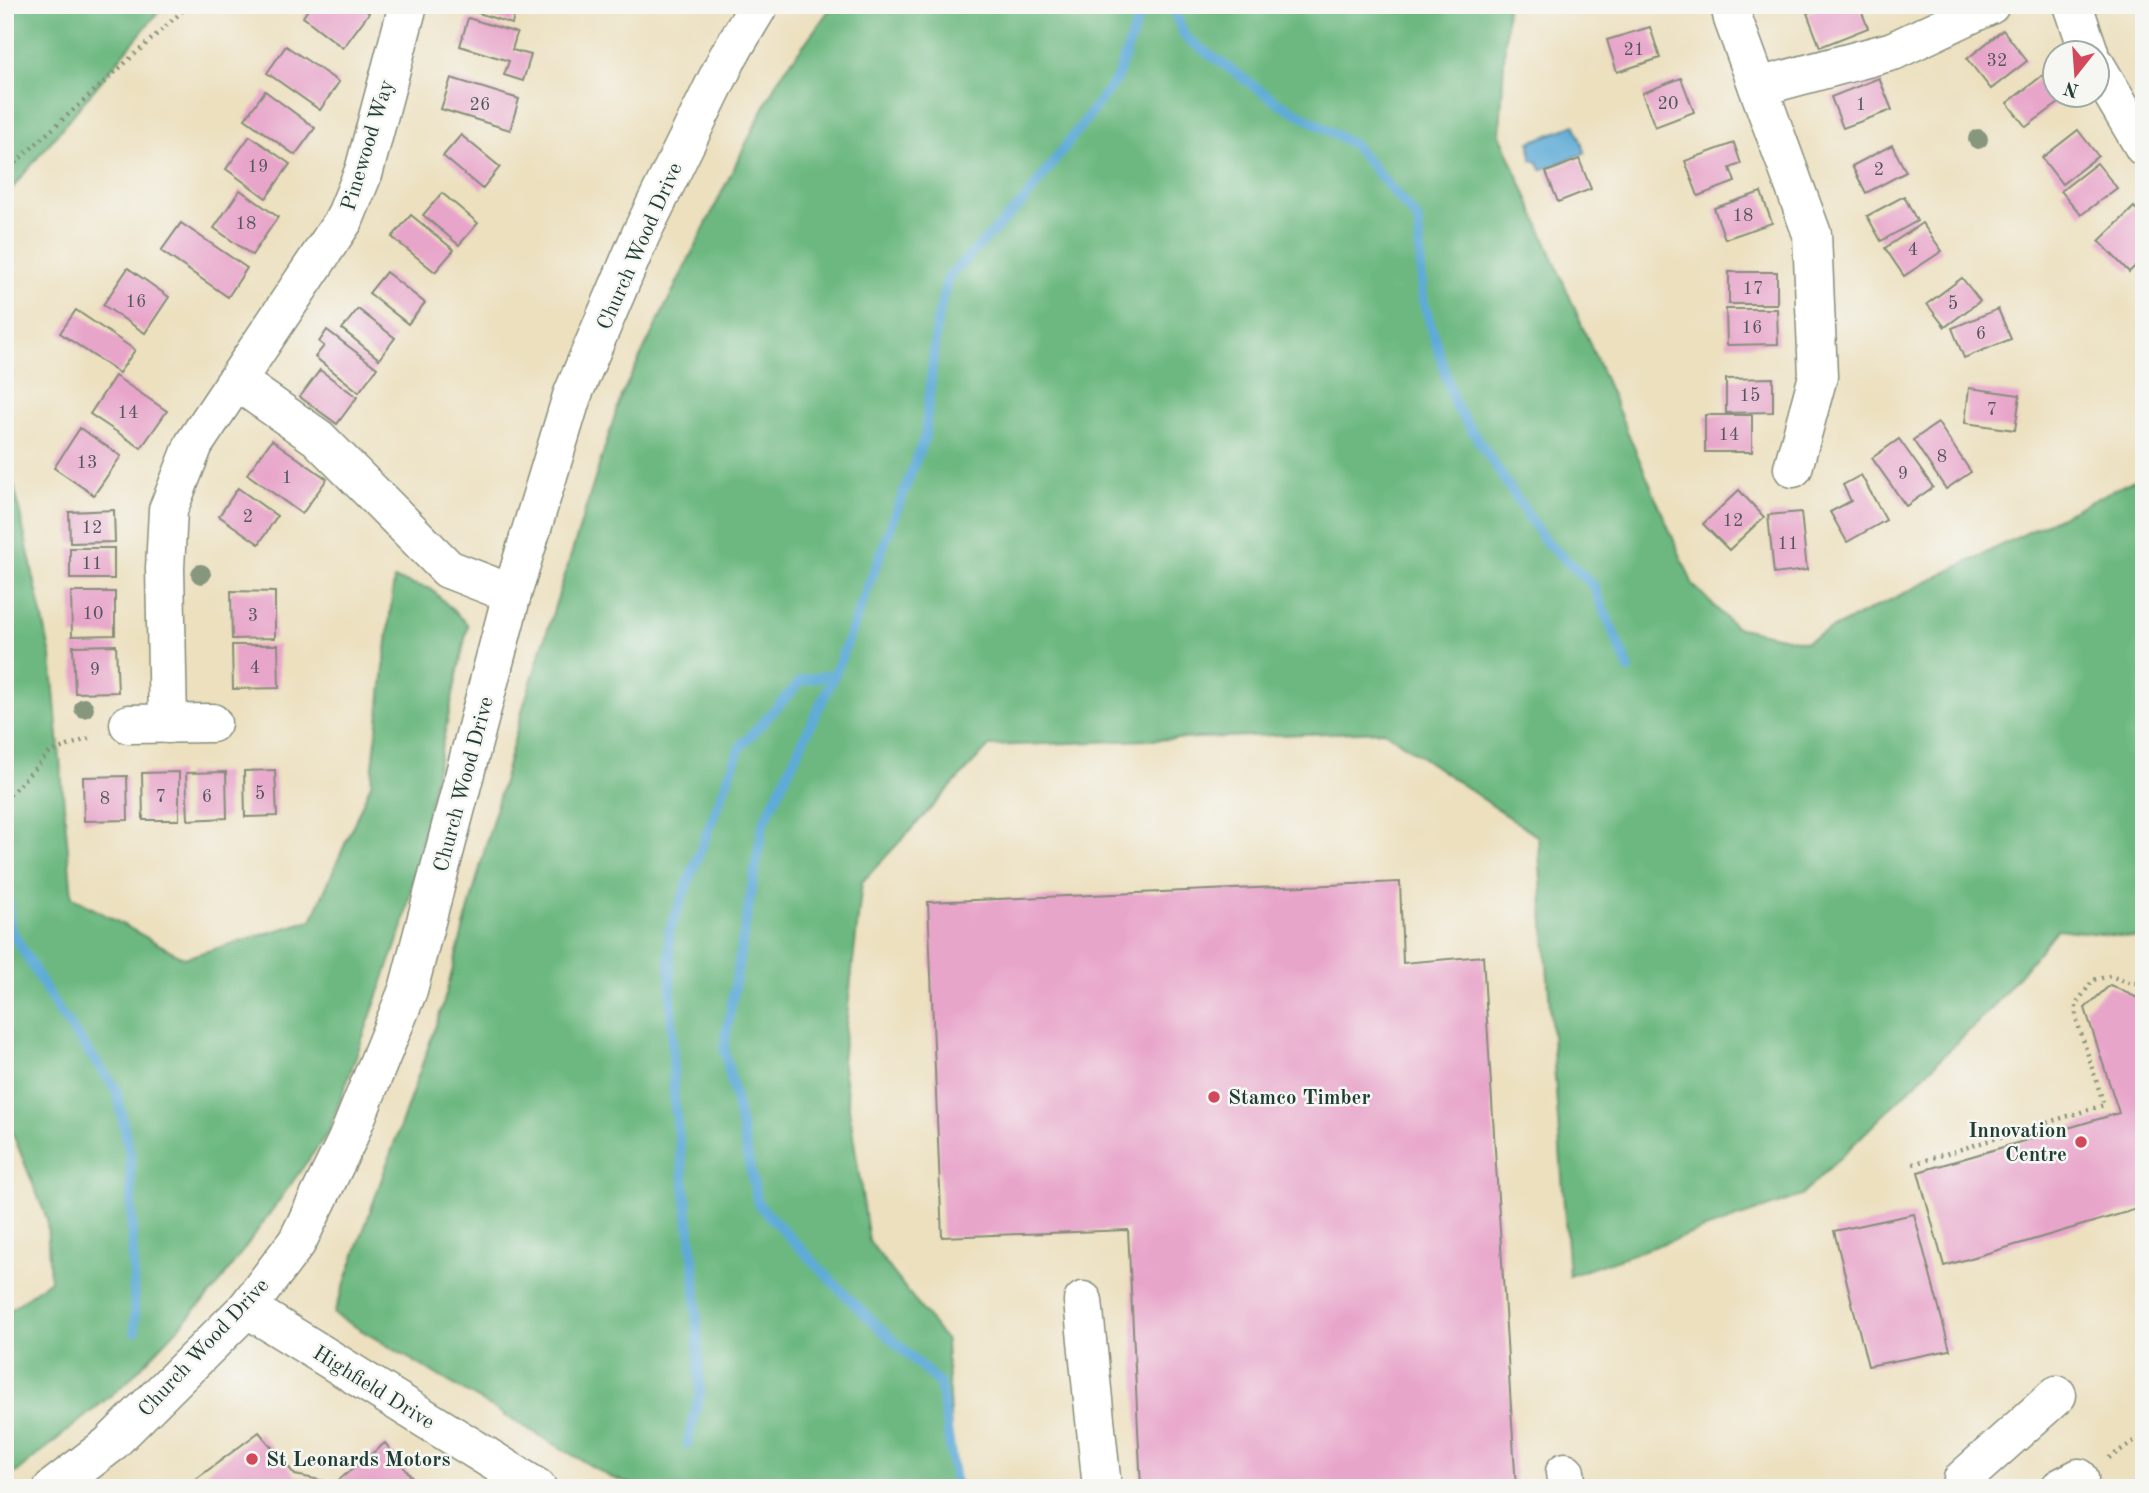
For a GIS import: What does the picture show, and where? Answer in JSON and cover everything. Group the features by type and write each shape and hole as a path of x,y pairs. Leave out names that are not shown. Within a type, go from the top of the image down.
{"street":[{"name":"Pinewood Way","path":"168,724 165,595 168,509 194,444 344,220 364,171 408,5"},
{"name":"Church Wood Drive","path":"53,1488 108,1445 247,1307 296,1242 347,1140 408,990 512,594 572,396 641,234 728,57 760,5"},
{"path":"1730,5 1812,234 1818,376 1793,468"},
{"path":"1758,87 1893,51 1990,5"},
{"path":"2073,5 2084,38"},
{"path":"2110,90 2144,147"},
{"path":"238,382 317,438 448,569 512,594"},
{"path":"129,724 212,723"},
{"path":"1083,1301 1102,1488"},
{"name":"Highfield Drive","path":"247,1307 537,1488"},
{"path":"1963,1488 1963,1479 2057,1395"}],"path":[{"path":"5,172 189,5"},
{"path":"5,800 50,752 129,724"},
{"path":"1913,1164 2104,1105 2076,1018 2076,1004 2093,980 2110,976 2132,984 2144,981"}],"green space":[{"path":"5,5 164,5 5,197"},
{"path":"833,5 1507,5 1500,134 1693,585 1735,627 1805,642 2144,475 2144,939 2057,929 1993,1007 1801,1196 1569,1276 1538,837 1384,731 989,746 862,882 842,1061 869,1241 946,1341 954,1488 642,1488 610,1477 334,1314 443,1005 522,711 621,396 777,81"},
{"path":"5,445 51,656 72,897 184,958 312,920 371,784 394,579 431,589 468,625 403,926 329,1131 216,1288 126,1383 17,1472 5,1477 5,1314 50,1280 47,1219 5,1114"}],"water":[{"path":"1575,125 1585,153 1541,170 1538,162 1531,160 1530,142"}],"building":[{"path":"311,5 359,5 369,13 343,48 303,17"},
{"path":"454,5 517,5 512,24"},
{"path":"1827,5 1859,5 1868,28 1820,47 1807,13"},
{"path":"468,18 517,33 512,50 531,55 523,81 504,75 509,61 460,46"},
{"path":"1650,27 1660,58 1617,72 1607,40"},
{"path":"2003,30 2027,61 1991,89 1967,59"},
{"path":"286,46 339,82 320,110 267,73"},
{"path":"2040,77 2040,108 2052,108 2026,127 2007,103"},
{"path":"451,78 519,99 510,130 441,109"},
{"path":"1681,78 1694,112 1655,127 1642,93"},
{"path":"1879,78 1892,110 1843,128 1831,97"},
{"path":"265,91 315,128 295,155 245,119"},
{"path":"2078,130 2098,156 2062,184 2042,158"},
{"path":"461,135 500,167 482,189 443,156"},
{"path":"250,136 290,164 266,198 226,169"},
{"path":"1734,143 1741,164 1730,168 1735,182 1698,196 1685,161"},
{"path":"1892,145 1906,172 1866,193 1852,166"},
{"path":"1579,159 1591,189 1558,202 1546,172"},
{"path":"2097,163 2117,188 2081,215 2061,191"},
{"path":"240,190 278,217 252,255 214,228"},
{"path":"1761,192 1772,223 1725,239 1714,208"},
{"path":"442,193 478,223 459,245 423,215"},
{"path":"1904,196 1917,221 1881,241 1867,216"},
{"path":"2134,207 2144,217 2144,258 2129,272 2099,241"},
{"path":"411,215 454,250 435,272 392,237"},
{"path":"181,223 247,268 228,297 161,251"},
{"path":"1922,223 1942,251 1904,276 1885,248"},
{"path":"128,268 169,297 145,333 103,305"},
{"path":"386,272 425,303 408,324 369,293"},
{"path":"1729,272 1777,272 1777,304 1729,304"},
{"path":"1962,278 1980,301 1945,327 1927,304"},
{"path":"358,309 395,338 379,359 342,329"},
{"path":"1726,309 1777,309 1778,344 1727,345"},
{"path":"1998,309 2011,339 1964,358 1952,328"},
{"path":"76,310 135,350 119,373 60,333"},
{"path":"327,330 377,368 359,392 315,357 324,346 319,342"},
{"path":"320,370 357,397 337,424 300,397"},
{"path":"115,376 167,411 141,448 90,414"},
{"path":"1773,378 1773,412 1726,413 1726,379"},
{"path":"1969,388 2020,395 2015,430 1965,423"},
{"path":"1705,415 1752,415 1752,452 1705,452"},
{"path":"1938,423 1971,472 1946,489 1913,440"},
{"path":"80,428 121,456 94,495 54,468"},
{"path":"1899,439 1933,487 1906,506 1872,458"},
{"path":"272,440 327,479 302,514 247,474"},
{"path":"1861,475 1886,520 1847,542 1830,512 1851,501 1843,485"},
{"path":"238,488 277,516 259,544 219,516"},
{"path":"1739,490 1764,517 1729,550 1703,524"},
{"path":"114,510 115,542 70,543 69,512"},
{"path":"1801,512 1807,570 1774,574 1768,515"},
{"path":"70,548 114,548 114,579 70,579"},
{"path":"231,591 275,592 275,638 232,639"},
{"path":"71,592 115,592 115,635 72,636"},
{"path":"116,645 118,692 75,693 73,646"},
{"path":"232,645 278,645 279,688 233,689"},
{"path":"275,770 277,816 245,817 244,771"},
{"path":"179,772 179,820 143,820 142,773"},
{"path":"226,772 227,818 188,820 186,773"},
{"path":"127,776 128,820 84,821 83,777"},
{"name":"Stamco Timber","path":"1400,882 1403,963 1483,956 1516,1488 1141,1488 1128,1230 942,1237 928,902"},
{"name":"Innovation Centre","path":"2110,985 2144,1001 2144,1207 1944,1266 1918,1172 2119,1113 2085,1008"},
{"path":"1914,1214 1950,1350 1868,1366 1834,1231"},
{"name":"St Leonards Motors","path":"259,1432 295,1475 335,1483 385,1443 420,1488 184,1488"}],"waterway":[{"path":"956,1488 940,1384 853,1303 758,1204 724,1047 763,824 835,674 925,436 937,321 948,277 1024,201 1117,78 1143,5"},
{"path":"1172,5 1185,37 1274,100 1354,145 1418,220 1423,300 1455,405 1545,541 1593,585 1629,669"},
{"path":"687,1444 700,1393 695,1275 674,1096 669,932 740,747 801,681 835,674"},
{"path":"5,861 10,928 58,1010 116,1089 130,1154 135,1331"}],"place":[{"name":"Stamco Timber","path":"1214,1097"},
{"name":"Innovation Centre","path":"2081,1142"},
{"name":"St Leonards Motors","path":"252,1459"}]}
